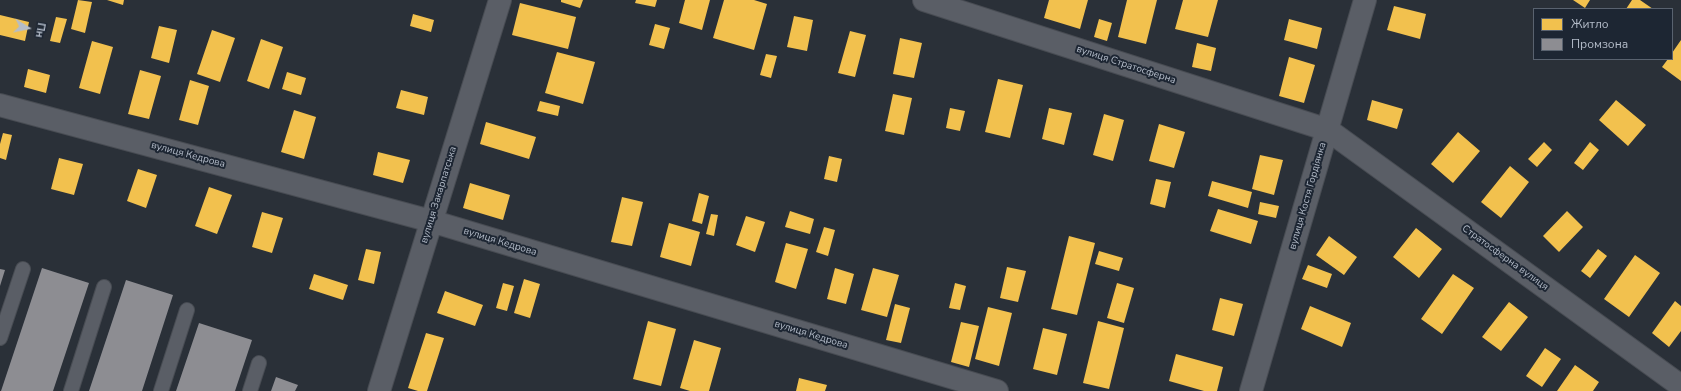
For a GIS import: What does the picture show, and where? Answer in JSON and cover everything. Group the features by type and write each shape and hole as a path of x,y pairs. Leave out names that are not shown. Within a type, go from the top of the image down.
{"street":[{"name":"вулиця Закарпатська","path":"379,391 430,221 500,0"},
{"name":"вулиця Стратосферна","path":"924,0 1328,130"},
{"name":"вулиця Костя Гордіянка","path":"1251,391 1328,130 1364,0"},
{"name":"вулиця Кедрова","path":"0,105 430,221 997,391"},
{"name":"Стратосферна вулиця","path":"1328,130 1681,386"}],"lane":[{"path":"0,338 23,269"},
{"path":"71,391 104,288"},
{"path":"160,391 187,310"},
{"path":"250,391 260,363"}],"building: Житло":[{"path":"78,0 92,2 85,33 71,29"},
{"path":"107,0 124,0 123,5"},
{"path":"561,0 583,0 580,8 561,2"},
{"path":"636,0 657,0 655,7 635,3"},
{"path":"685,0 710,0 702,30 679,23"},
{"path":"724,0 754,0 767,4 754,50 713,38"},
{"path":"1049,0 1088,0 1080,29 1044,18"},
{"path":"1127,0 1157,0 1146,44 1118,37"},
{"path":"1183,0 1218,0 1208,37 1175,29"},
{"path":"1573,0 1590,0 1585,8"},
{"path":"1632,0 1640,0 1652,8 1627,8"},
{"path":"520,3 576,17 568,49 512,35"},
{"path":"1394,6 1426,14 1420,39 1387,30"},
{"path":"413,14 434,20 431,32 410,26"},
{"path":"0,15 29,22 25,41 0,35"},
{"path":"794,16 813,20 807,51 787,47"},
{"path":"56,17 67,19 60,43 50,41"},
{"path":"1099,19 1112,23 1107,41 1094,37"},
{"path":"1289,19 1322,28 1317,49 1284,40"},
{"path":"655,24 670,28 664,49 649,45"},
{"path":"159,26 177,30 169,63 151,58"},
{"path":"212,30 235,38 220,82 197,74"},
{"path":"850,31 866,35 855,77 838,73"},
{"path":"900,38 922,43 914,78 893,74"},
{"path":"261,39 283,47 269,89 247,81"},
{"path":"1681,40 1681,81 1662,67 1667,60 1673,60 1673,52"},
{"path":"92,41 113,47 100,94 79,88"},
{"path":"1197,43 1216,48 1211,71 1192,67"},
{"path":"557,52 595,62 583,104 545,93"},
{"path":"766,54 777,56 771,78 760,75"},
{"path":"1289,57 1315,65 1304,103 1279,96"},
{"path":"28,69 50,75 46,93 24,87"},
{"path":"140,70 161,76 149,119 128,114"},
{"path":"287,72 306,78 301,95 282,89"},
{"path":"998,79 1023,85 1010,138 985,132"},
{"path":"190,80 209,86 198,125 179,120"},
{"path":"401,90 428,97 424,115 396,108"},
{"path":"893,94 912,98 904,135 885,131"},
{"path":"1372,100 1403,109 1397,129 1367,120"},
{"path":"1616,100 1646,125 1628,146 1599,120"},
{"path":"540,101 560,106 558,116 537,111"},
{"path":"950,108 965,111 960,131 946,128"},
{"path":"1049,108 1072,113 1064,145 1042,139"},
{"path":"294,110 316,117 304,159 281,152"},
{"path":"1104,114 1124,120 1113,161 1093,155"},
{"path":"486,122 536,137 529,159 480,144"},
{"path":"1159,124 1185,132 1174,168 1149,161"},
{"path":"1458,132 1480,151 1453,183 1431,164"},
{"path":"3,133 12,135 6,160 0,158 0,144"},
{"path":"1544,142 1552,150 1537,167 1528,159"},
{"path":"1590,142 1599,150 1583,170 1574,163"},
{"path":"378,152 410,160 403,183 373,175"},
{"path":"1260,155 1283,160 1274,195 1252,189"},
{"path":"829,156 842,159 837,182 824,179"},
{"path":"59,158 83,164 74,195 51,189"},
{"path":"1510,166 1529,182 1501,218 1481,202"},
{"path":"138,169 157,175 146,208 127,201"},
{"path":"1156,179 1171,182 1165,208 1150,204"},
{"path":"1212,181 1252,192 1248,208 1208,196"},
{"path":"470,183 510,195 503,220 463,208"},
{"path":"209,187 232,195 217,234 195,226"},
{"path":"699,193 709,196 702,224 692,221"},
{"path":"622,197 643,202 632,246 611,242"},
{"path":"1260,202 1279,206 1276,218 1258,214"},
{"path":"1218,209 1258,221 1251,244 1210,231"},
{"path":"790,211 814,219 810,234 785,227"},
{"path":"1567,211 1583,227 1559,252 1543,236"},
{"path":"262,212 283,218 272,253 252,247"},
{"path":"711,214 718,215 714,236 706,234"},
{"path":"746,216 765,222 755,252 736,245"},
{"path":"669,223 700,232 691,266 660,257"},
{"path":"824,227 835,230 828,256 816,252"},
{"path":"1416,228 1442,249 1419,278 1393,257"},
{"path":"1069,236 1095,243 1077,315 1051,309"},
{"path":"1329,236 1357,257 1344,275 1316,255"},
{"path":"786,243 808,249 796,289 775,282"},
{"path":"366,249 381,252 374,284 358,280"},
{"path":"1598,249 1607,256 1590,278 1581,271"},
{"path":"1099,251 1123,258 1119,271 1095,264"},
{"path":"1635,255 1660,273 1629,317 1604,299"},
{"path":"1308,265 1332,274 1327,288 1302,279"},
{"path":"1007,267 1026,271 1018,302 1000,298"},
{"path":"835,268 854,274 846,304 827,299"},
{"path":"873,268 899,275 887,317 861,310"},
{"path":"314,274 348,285 343,300 309,289"},
{"path":"1453,274 1474,288 1442,334 1421,319"},
{"path":"524,279 540,284 530,318 514,313"},
{"path":"503,283 514,286 507,311 496,308"},
{"path":"955,283 966,286 960,310 949,308"},
{"path":"1117,283 1134,288 1124,323 1107,318"},
{"path":"445,291 483,305 475,326 437,313"},
{"path":"1220,298 1243,304 1234,336 1212,330"},
{"path":"1675,301 1681,306 1681,331 1669,347 1652,333"},
{"path":"1509,302 1528,317 1501,351 1482,337"},
{"path":"895,304 910,308 901,343 886,340"},
{"path":"1310,306 1351,323 1342,347 1301,329"},
{"path":"988,307 1012,313 999,366 975,359"},
{"path":"648,321 676,329 661,386 633,379"},
{"path":"1098,321 1124,328 1109,389 1083,383"},
{"path":"961,322 979,326 969,367 951,362"},
{"path":"1043,328 1067,334 1057,375 1033,369"},
{"path":"426,333 444,338 427,391 418,391 408,388"},
{"path":"694,340 721,348 709,391 690,391 680,388"},
{"path":"1545,348 1561,359 1542,387 1526,376"},
{"path":"1176,354 1223,367 1217,391 1204,391 1169,381"},
{"path":"1575,365 1599,382 1593,391 1557,391"},
{"path":"799,378 827,385 825,391 796,391"}],"building: Промзона":[{"path":"42,268 89,283 53,391 1,391"},
{"path":"0,269 5,270 0,286"},
{"path":"126,280 173,295 142,391 89,391"},
{"path":"199,323 252,340 235,391 176,391"},
{"path":"276,377 298,385 295,391 271,391"}]}
